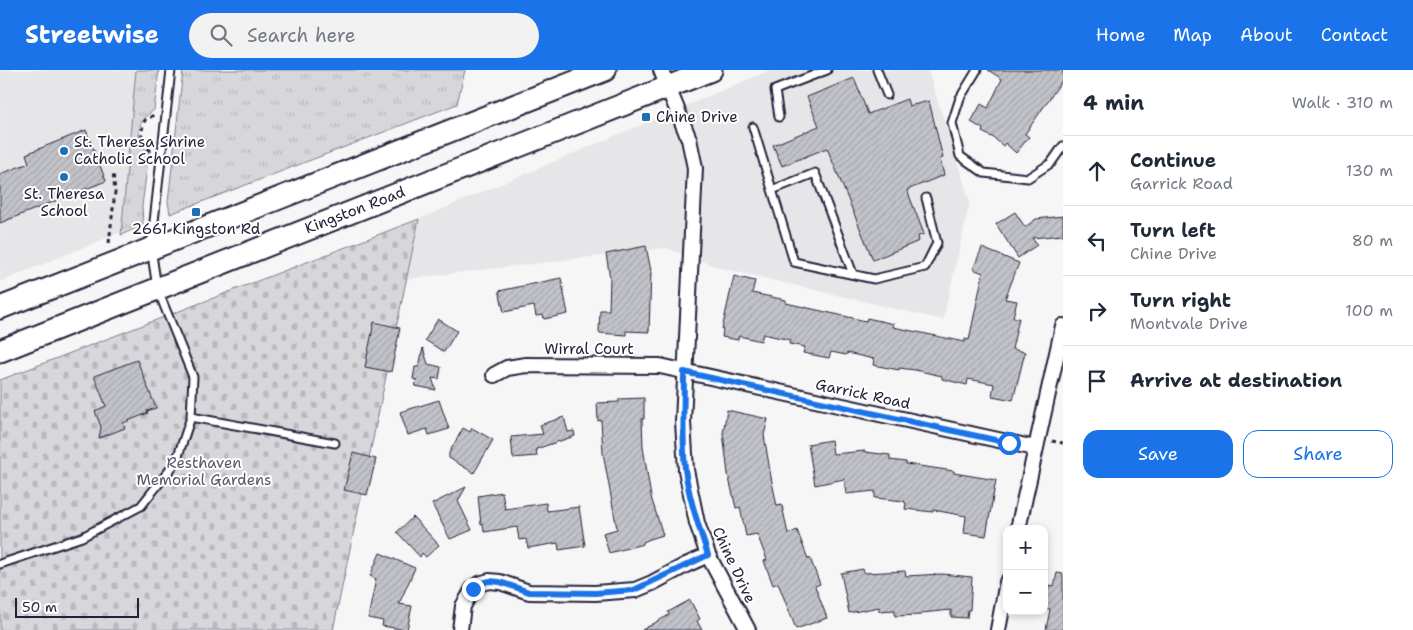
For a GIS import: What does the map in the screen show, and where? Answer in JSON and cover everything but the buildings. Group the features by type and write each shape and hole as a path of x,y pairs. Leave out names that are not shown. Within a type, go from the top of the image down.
{"main road":[{"path":"0,308 605,70"},
{"name":"Kingston Road","path":"0,351 665,78 711,70"}],"street":[{"name":"Chine Drive","path":"665,78 690,139 695,168 682,422 686,470 697,523 708,555 748,630"},
{"path":"1019,525 1063,326"},
{"name":"Wirral Court","path":"494,376 507,368 526,365 660,366 684,372"},
{"name":"Garrick Road","path":"684,372 1035,448"},
{"path":"460,630 463,606 473,589 479,584 489,581 500,582 529,592 595,593 634,590 708,555"},
{"path":"998,630 1003,603"}],"lane":[{"path":"0,564 82,537 141,506 176,462 191,417 193,377 157,288 151,248 171,70"},
{"path":"779,117 775,90 827,70"},
{"path":"877,70 887,95"},
{"path":"977,70 960,98 952,122 960,156 984,173 1028,178 1052,163 1063,146"},
{"path":"753,127 794,262 874,279 925,267 937,243 926,198"},
{"path":"772,190 815,173 853,274"},
{"path":"191,417 335,443"}],"path":[{"path":"110,243 115,192 114,172"},
{"path":"1049,441 1063,443"}],"shaded area":[{"name":"St. Theresa Shrine Catholic School","path":"0,70 136,70 121,232 0,282"},
{"path":"770,70 928,70 970,202 943,320 717,267 666,248 406,279 419,219"}],"green space":[{"path":"136,70 159,70 154,110 143,120 139,130 141,142 149,152 142,206 143,225 121,235"},
{"path":"183,70 465,70 457,104 170,214 168,202"},
{"name":"Resthaven Memorial Gardens","path":"419,219 333,630 0,630 0,380"}],"place":[{"name":"Chine Drive","path":"646,117"},
{"name":"St. Theresa Shrine Catholic School","path":"64,151"},
{"name":"St. Theresa School","path":"64,177"},
{"name":"2661 Kingston Rd","path":"196,212"}],"route":[{"path":"473,589 479,584 489,581 500,582 529,592 564,591 595,593 634,590 708,555 697,523 686,470 682,422 684,372 1009,443"}]}
